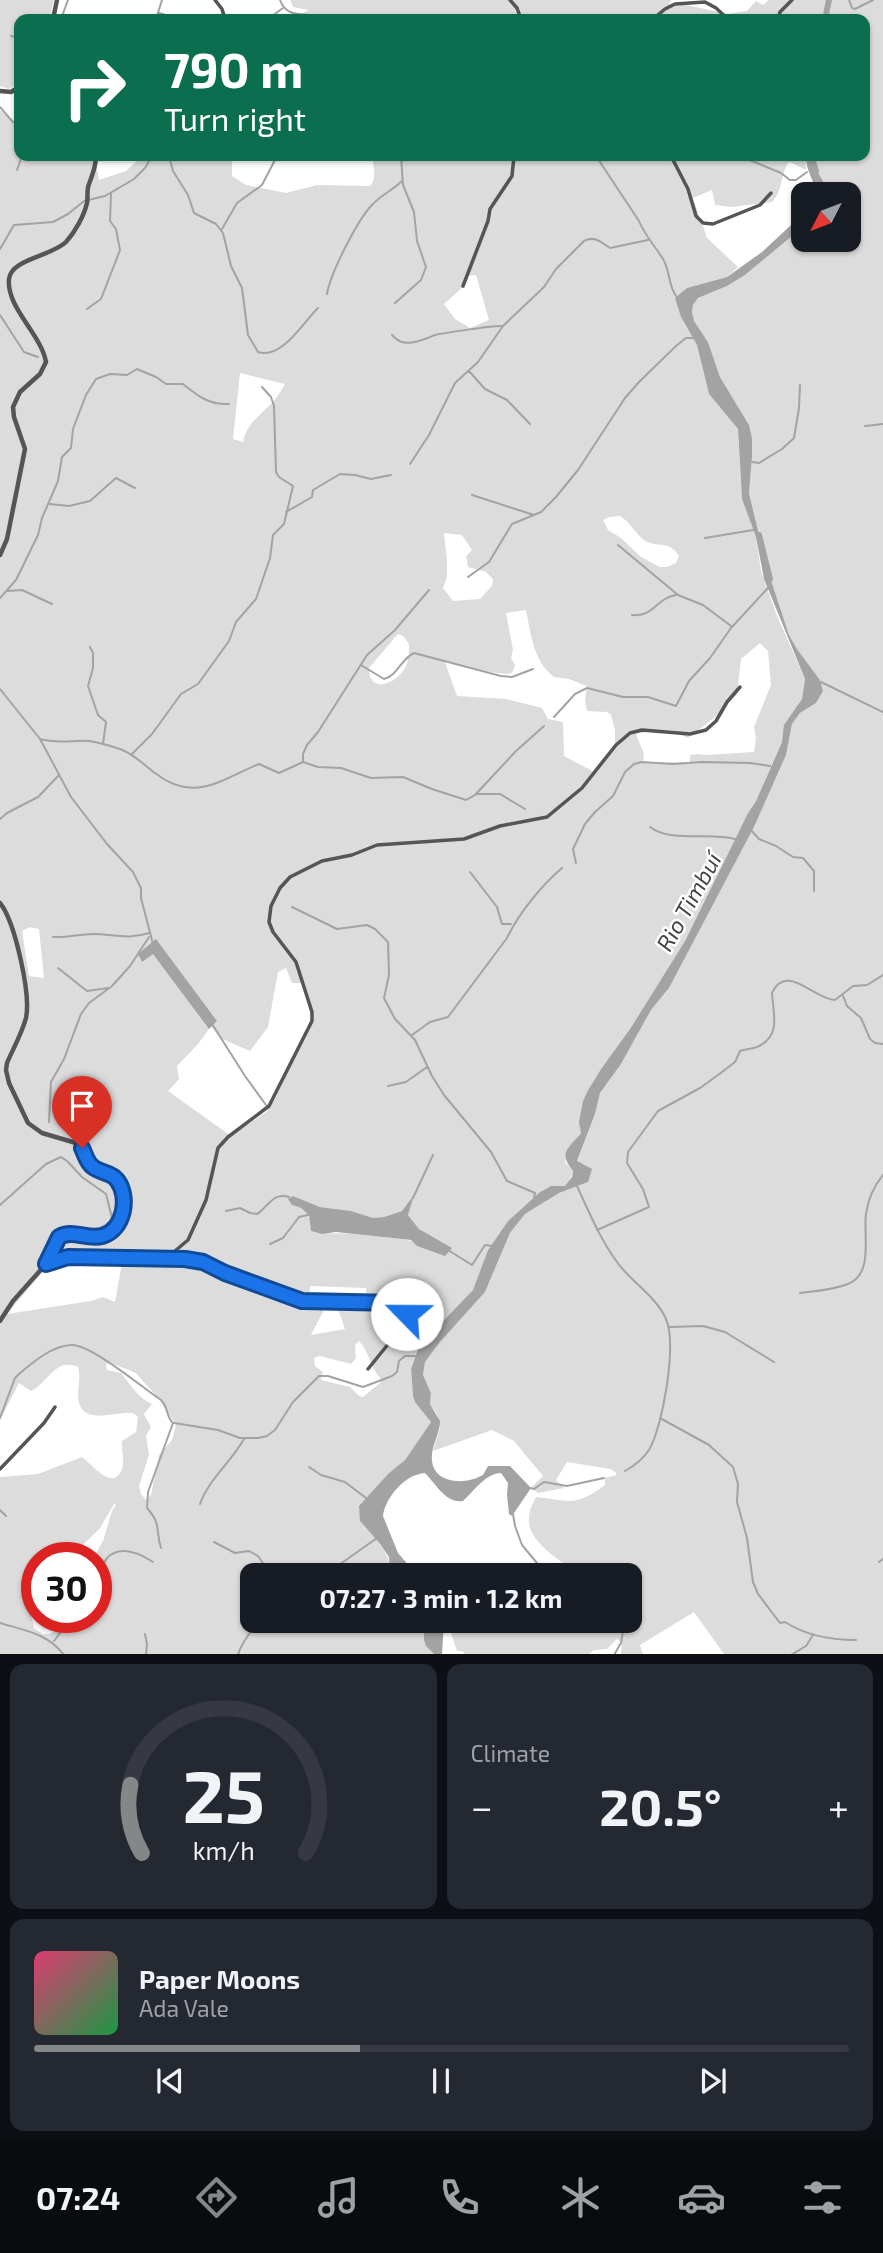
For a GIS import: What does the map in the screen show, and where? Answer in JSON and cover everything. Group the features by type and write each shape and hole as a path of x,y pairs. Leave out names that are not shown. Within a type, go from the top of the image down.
{"street":[{"path":"779,14 792,0"},
{"path":"659,14 675,4 705,2 723,14"},
{"path":"0,555 7,540 25,449 13,407 20,391 40,374 46,362 37,340 12,298 10,273 18,265 50,252 69,239 86,207 96,161"},
{"path":"463,286 487,225 490,209 512,176 514,161"},
{"path":"674,161 688,189 695,216 703,223 713,224 760,205 771,193"},
{"path":"165,1258 184,1244 191,1235 206,1200 218,1148 228,1137 269,1106 312,1021 296,962 273,932 269,922 271,906 285,881 315,864 352,855 377,845 464,838 500,826 547,817 582,788 616,745 630,733 642,730 690,734 706,730 716,721 740,687"},
{"path":"0,903 9,919 27,998 25,1021 7,1063 9,1083 28,1123 42,1133 76,1143 93,1167 116,1179 124,1202 123,1214 114,1229 103,1236 69,1233 56,1241 46,1264 13,1301 0,1321"},
{"path":"46,1264 68,1257 165,1258 203,1262 225,1273 302,1301 401,1304 407,1309 404,1322 368,1369"},
{"path":"0,1469 44,1423 55,1406"}],"shaded area":[{"path":"0,0 54,0 50,14 14,14 14,86 9,89 0,86"},
{"path":"290,0 671,0 669,4 677,3 728,14 301,14 309,10 293,7"},
{"path":"769,0 883,0 883,1654 724,1654 694,1612 640,1645 643,1654 621,1654 622,1643 617,1639 607,1649 594,1650 589,1654 464,1654 463,1651 457,1651 451,1633 642,1633 642,1563 563,1563 538,1541 529,1526 536,1497 579,1500 605,1485 605,1478 616,1473 611,1469 567,1462 556,1480 564,1488 538,1493 531,1488 543,1476 514,1441 492,1430 433,1451 440,1428 437,1414 430,1404 431,1393 423,1375 425,1362 485,1292 510,1233 525,1214 559,1193 588,1182 577,1162 600,1093 621,1064 651,1010 669,988 754,827 786,755 792,724 800,713 816,703 823,691 820,680 789,635 767,568 749,493 752,438 749,425 720,377 708,342 694,321 692,312 698,298 745,275 791,237 791,252 861,252 861,182 823,182 814,161 870,161 870,14 728,14 747,11 756,1 763,5"},
{"path":"0,110 14,120 14,161 96,161 99,180 126,171 137,161 232,161 232,176 246,185 286,193 317,185 370,186 374,175 373,161 806,161 806,170 790,162 787,164 772,202 731,207 715,205 712,190 693,198 707,238 738,267 727,277 687,288 681,317 697,345 709,394 738,429 742,499 756,537 761,571 777,616 805,679 802,699 784,730 784,737 756,801 685,941 587,1092 583,1101 581,1133 568,1148 565,1162 573,1171 569,1182 565,1186 551,1186 540,1192 508,1221 488,1250 474,1289 419,1346 411,1369 413,1396 431,1422 405,1460 382,1481 360,1521 388,1557 389,1563 240,1563 240,1633 425,1633 428,1646 434,1654 0,1654 0,1477 38,1474 82,1457 102,1474 113,1478 118,1476 123,1466 122,1441 136,1432 138,1417 133,1413 99,1416 84,1411 78,1395 78,1367 70,1365 63,1365 52,1372 31,1391 19,1383 0,1420","holes":["476,275 489,320 470,328 455,319 444,304 463,287 466,276","240,373 285,384 275,399 250,425 243,442 233,439","620,516 644,540 671,548 679,556 676,563 660,567 640,556 608,530 603,520","444,533 462,535 472,550 466,556 468,567 486,572 493,579 492,586 480,599 453,601 443,588 447,577","526,610 537,655 547,671 554,677 587,686 587,711 607,712 611,715 615,730 615,748 596,773 564,756 563,722 548,719 542,708 506,699 457,696 445,662 490,672 512,673 515,665 511,658 513,650 506,613","398,634 403,636 409,644 408,658 399,676 388,683 377,684 370,676 369,668","760,643 768,651 771,685 754,727 754,752 690,755 690,762 643,763 644,754 636,734 663,732 688,738 715,717 737,694 741,659","30,927 39,929 44,978 29,976 22,931","156,940 217,1021 211,1026 220,1038 250,1051 268,1027 278,972 286,968 292,983 302,983 312,1020 304,1038 266,1112 231,1136 168,1091 179,1079 177,1066 209,1029 153,953 138,955","293,1196 320,1207 351,1211 373,1218 402,1211 413,1197 408,1215 419,1229 451,1248 391,1238 311,1231 309,1215 292,1205","123,1258 115,1302 103,1297 7,1314 51,1262 62,1259","310,1286 366,1288 367,1298 337,1306 345,1329 311,1335 325,1308 330,1307 328,1293 310,1294","359,1341 381,1379 380,1383 363,1397 350,1387 321,1380 323,1372 315,1366 314,1358 320,1356 351,1364 356,1358 355,1345","111,1363 136,1373 158,1398 176,1425 172,1440 159,1455 151,1495 146,1500 139,1486 149,1455 146,1436 151,1427 144,1414 152,1404 138,1394 121,1373 107,1370 106,1364"]},
{"path":"806,161 814,161 823,182 813,182"},
{"path":"791,225 791,237 745,275 698,298 692,312 694,321 708,342 720,377 749,425 752,457 749,493 767,568 789,635 820,680 823,691 816,703 800,713 792,724 786,755 754,827 669,988 651,1010 621,1064 600,1093 577,1161 592,1169 588,1182 559,1193 525,1214 510,1233 485,1292 425,1362 423,1375 431,1393 430,1404 440,1421 432,1454 436,1471 449,1480 467,1481 483,1475 488,1466 510,1466 531,1488 512,1516 509,1514 508,1483 501,1473 485,1479 463,1501 446,1496 425,1473 410,1478 392,1495 383,1516 398,1553 407,1563 389,1563 389,1557 380,1544 360,1521 359,1506 388,1474 405,1460 431,1422 413,1396 411,1369 419,1346 473,1290 488,1250 508,1221 540,1192 551,1186 565,1186 572,1177 573,1171 566,1159 566,1151 581,1133 579,1122 587,1092 685,941 756,801 782,742 784,725 802,699 805,679 764,579 756,537 742,499 738,429 709,394 697,345 681,317 675,298 687,288 727,277 762,252"},
{"path":"156,939 217,1021 209,1029 153,954 142,962 138,954"},
{"path":"414,1195 408,1215 419,1229 452,1248 445,1256 417,1246 411,1240 311,1231 309,1215 292,1205 288,1199 293,1196 320,1207 351,1211 373,1218 402,1211"},
{"path":"424,1633 443,1633 442,1654 434,1654 424,1640"}],"waterway":[{"path":"63,14 68,0"},
{"path":"158,14 162,0"},
{"path":"280,0 288,11 304,14"},
{"name":"Rio Timbuí","path":"826,14 829,0"},
{"path":"849,0 855,9 873,0"},
{"path":"275,14 283,8"},
{"path":"0,107 14,122"},
{"path":"17,170 20,161"},
{"path":"0,249 14,225 53,222 84,201 105,196 134,179 149,161"},
{"path":"170,161 194,213 216,224 223,233 231,266 242,288 248,335 258,352 267,353 284,345 318,308"},
{"path":"222,229 237,203 262,185 274,161"},
{"path":"395,303 421,280 426,267 417,241 414,212 403,185 401,161"},
{"path":"599,161 663,259 676,296"},
{"path":"752,161 781,173 790,180 796,180 807,172"},
{"name":"Rio Timbuí","path":"813,161 816,171"},
{"path":"327,294 339,261 359,222 376,201 402,181"},
{"path":"87,309 101,299 120,250 116,229 110,221 111,194"},
{"path":"410,464 429,435 455,383 478,362 503,326 544,287 556,269 584,241 595,239 610,248 648,240"},
{"path":"0,315 24,352 38,357"},
{"path":"392,335 401,342 410,343 440,334 502,326"},
{"path":"468,577 489,562 512,524 541,512 556,497 639,382 676,346 686,338 694,338"},
{"path":"0,598 16,580 38,535 42,518 58,481 62,457 71,448 73,429 86,395 96,379 110,374 127,375 137,369 166,384 183,384 210,401 229,404"},
{"path":"469,371 485,389 507,400 530,424"},
{"path":"752,462 759,463 794,438 800,385"},
{"path":"132,754 152,734 181,694 198,684 229,641 236,622 256,599 270,558 273,535 284,524 293,486 276,472 274,406 271,397 262,387"},
{"path":"865,426 883,424"},
{"path":"286,512 312,497 313,490 340,474 371,479 391,475"},
{"path":"50,504 69,506 90,501 116,478 135,488"},
{"path":"472,495 534,515"},
{"path":"705,538 753,530"},
{"name":"Rio Timbuí","path":"759,535 770,579"},
{"path":"618,545 678,595 703,605 731,626"},
{"path":"554,717 575,694 587,688 623,697 648,697 676,706 689,681 710,658 731,628 768,588"},
{"path":"7,591 22,590 52,604"},
{"path":"303,761 307,745 367,655 395,630 429,590"},
{"path":"632,615 646,613 676,595"},
{"path":"90,647 93,653 93,668 88,686 98,715 106,722 103,744"},
{"path":"361,665 384,679 393,674 414,653 501,676 512,677 533,669"},
{"path":"821,682 883,712"},
{"path":"0,689 40,739 71,797 107,844 133,872 141,888 153,944"},
{"path":"40,739 58,742 89,741 120,749 169,782 183,787 208,786 259,764 279,773 303,762 318,767 341,768 371,778 403,777 466,800 475,795 516,751 544,726"},
{"path":"576,863 573,849 585,824 613,796 625,772 634,764 702,762 770,766"},
{"path":"0,819 38,797 59,775"},
{"path":"476,794 500,794 525,809"},
{"path":"650,827 669,835 735,839"},
{"path":"750,829 759,839 793,857 803,858 814,871 814,891"},
{"path":"412,1035 430,1022 448,1017 507,938 531,900 562,868"},
{"path":"470,872 497,907 502,924 511,924"},
{"path":"292,907 337,929 367,925 388,942 389,975 384,998 395,1019 415,1040 444,1095 491,1152 507,1181 535,1193 534,1198"},
{"path":"53,937 93,934 134,936 149,933"},
{"path":"49,1122 51,1082 64,1059 81,1014 89,1003 112,986 130,966 149,937"},
{"path":"58,968 87,991 108,988"},
{"path":"597,1230 649,1207 643,1189 627,1163 628,1152 658,1111 718,1075 735,1062 740,1051 757,1047 770,1037 774,1023 772,993 778,984 793,981 835,1000 853,986 867,985 883,975"},
{"path":"843,996 847,1006 861,1018 870,1039 883,1044"},
{"path":"212,1024 266,1105"},
{"path":"388,1086 406,1082 427,1067"},
{"path":"413,1198 433,1155"},
{"path":"0,1205 46,1164 61,1157 82,1177 106,1194 114,1226"},
{"path":"800,1293 848,1284 861,1272 866,1253 867,1209 874,1188 883,1175"},
{"path":"577,1186 611,1253 662,1311 669,1331 667,1385 654,1439 644,1456 625,1471"},
{"path":"226,1211 240,1208 257,1214 275,1198 289,1197"},
{"path":"270,1244 283,1238 299,1217 312,1214"},
{"path":"448,1250 472,1265 485,1245 492,1246"},
{"path":"669,1327 703,1326 725,1332 774,1362"},
{"path":"0,1418 15,1378 44,1355 72,1345 92,1352 161,1400 173,1423 148,1492 147,1508 156,1523 161,1548"},
{"path":"174,1423 218,1430 240,1438 267,1436 275,1430 293,1402 319,1376 328,1376 363,1387 392,1376 397,1372 399,1361 405,1356 415,1356"},
{"path":"660,1418 709,1445 733,1467 753,1582 758,1594 780,1623 785,1622 819,1636 856,1640"},
{"path":"200,1504 244,1439"},
{"path":"309,1467 321,1475 345,1482 366,1498"},
{"path":"530,1488 534,1489 544,1482 567,1486 604,1478"},
{"path":"0,1510 6,1516"},
{"path":"513,1514 522,1545 537,1563"},
{"path":"342,1563 377,1538"},
{"path":"214,1542 235,1553 249,1551 258,1556 263,1563"},
{"path":"112,1554 120,1551 132,1552 153,1562"},
{"path":"879,1562 883,1559"},
{"path":"0,1623 43,1637 63,1654"},
{"path":"54,1641 60,1633"},
{"path":"238,1654 250,1633"},
{"path":"615,1654 623,1633"},
{"path":"145,1634 146,1654"},
{"path":"793,1654 806,1646 813,1635"}],"route":[{"path":"82,1148 93,1167 114,1177 119,1183 124,1202 123,1214 114,1229 103,1236 69,1233 59,1237 46,1264 75,1256 107,1259 185,1259 203,1262 294,1300 396,1303 405,1306 407,1314"}]}
